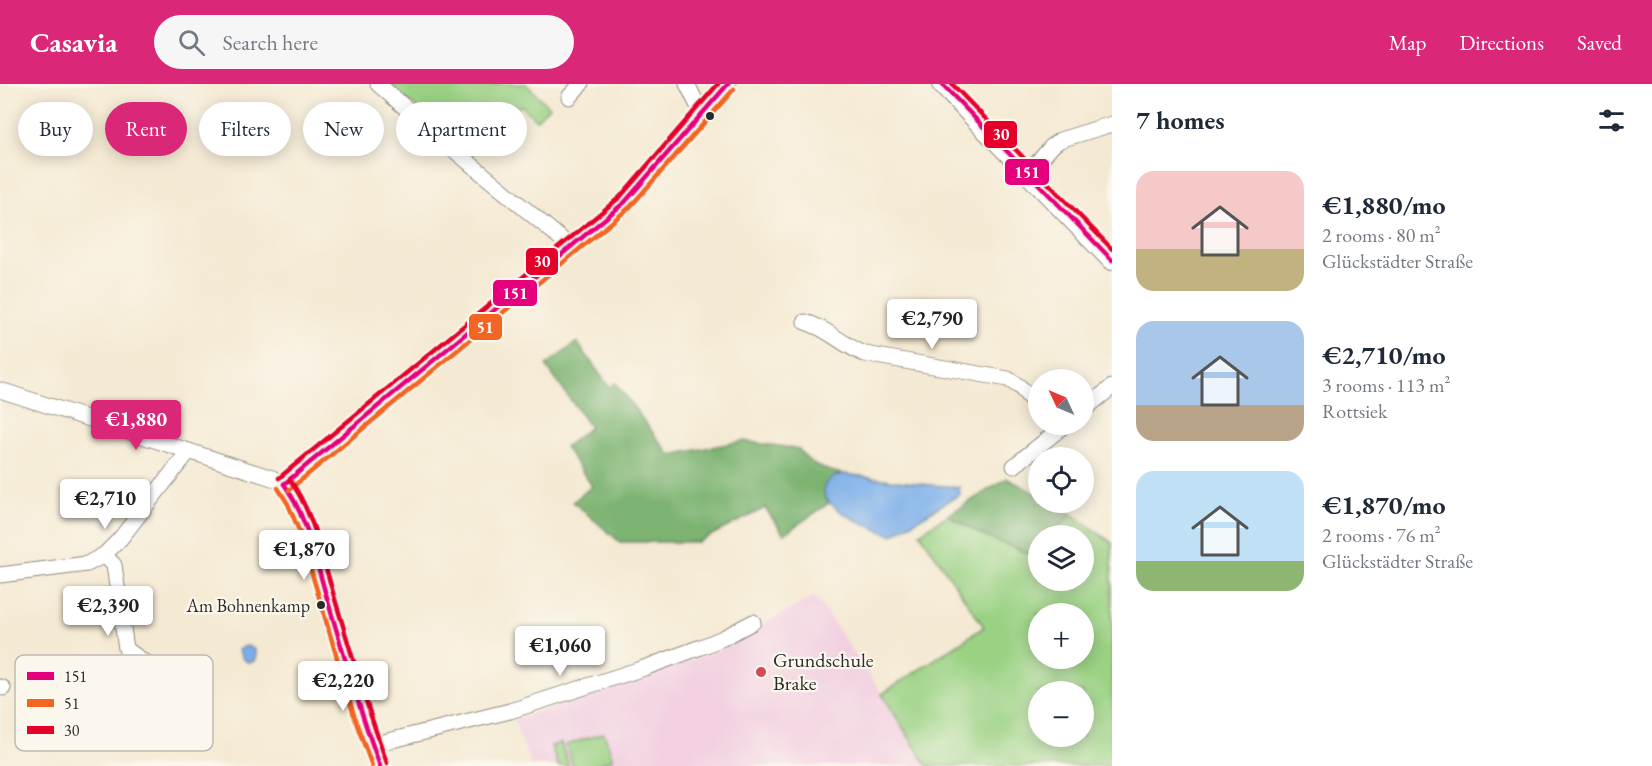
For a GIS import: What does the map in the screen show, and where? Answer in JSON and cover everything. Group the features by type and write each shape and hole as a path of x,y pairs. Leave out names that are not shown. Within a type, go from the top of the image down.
{"street":[{"path":"378,84 571,247"},
{"path":"569,97 581,84"},
{"path":"687,84 702,114"},
{"path":"284,484 634,193 728,84"},
{"path":"942,84 1112,260"},
{"path":"1028,173 1060,140 1112,124"},
{"path":"805,322 822,328 844,344 865,354 1008,379 1028,396"},
{"path":"1094,401 1112,387"},
{"path":"0,390 272,478 284,484 295,500 307,531 363,720 380,766"},
{"path":"1014,466 1049,435"},
{"path":"0,575 87,564 104,555 120,539 189,451"},
{"path":"104,555 114,565 126,649 134,655"},
{"path":"372,745 510,711 644,668 723,638 753,622"}],"shaded area":[{"name":"Grundschule Brake","path":"815,596 882,694 927,766 531,766 514,720 718,651"}],"green space":[{"path":"389,84 526,84 549,107 536,120 527,111 527,102 410,102"},
{"path":"577,342 609,387 615,383 670,455 743,441 799,449 807,459 818,466 844,474 837,475 825,498 829,503 784,534 765,508 698,542 620,542 573,502 592,486 565,447 590,427 546,366"},
{"path":"1007,478 1028,490 1028,513 1072,514 1060,525 1028,525 1028,553 984,536 948,515"},
{"path":"1072,514 1087,525 1060,525"},
{"path":"948,515 984,536 1028,553 1028,591 1094,591 1094,530 1112,543 1112,766 927,766 882,694 984,627 920,533"},
{"path":"604,733 613,759 591,766 573,766 566,745"},
{"path":"561,743 569,766 558,766 551,746"}],"water":[{"path":"844,474 959,487 960,494 892,535 846,515 827,499 823,490 827,482 835,476"},
{"path":"246,646 254,649 256,655 254,661 249,663 243,659 238,650"}],"transit line":[{"name":"30","path":"279,478 620,197 718,84"},
{"name":"151","path":"284,484 625,202 728,84"},
{"name":"151","path":"942,84 1112,260"},
{"name":"30","path":"952,84 1112,249"},
{"name":"51","path":"289,490 630,207 734,89"},
{"name":"30","path":"290,480 317,536 359,680 387,763"},
{"name":"151","path":"284,484 299,510 310,538 365,724 380,766"},
{"name":"51","path":"278,488 288,504 300,533 356,722 372,766"}],"place":[{"name":"Am Bohnenkamp","path":"321,605"},
{"name":"Grundschule Brake","path":"761,672"}]}
